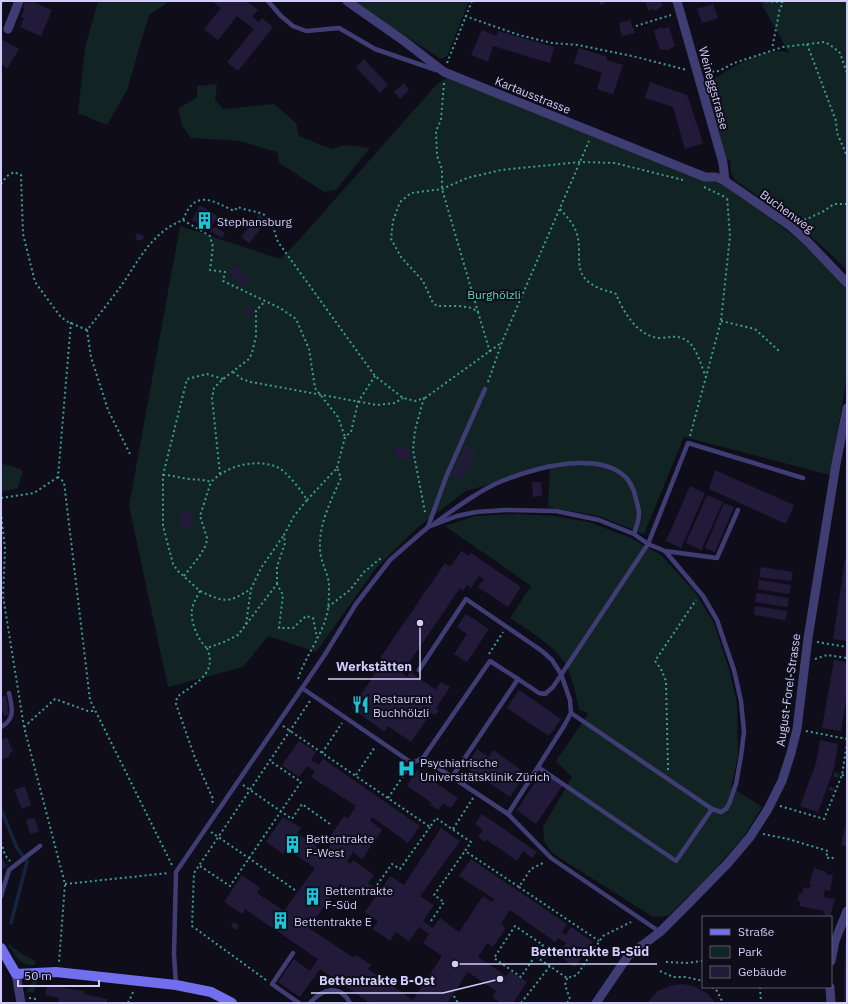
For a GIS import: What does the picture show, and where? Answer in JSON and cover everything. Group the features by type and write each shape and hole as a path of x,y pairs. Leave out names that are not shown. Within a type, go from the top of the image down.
{"street":[{"path":"8,29 19,1"},
{"name":"Kartausstrasse","path":"346,1 404,41 444,72 592,132 705,176 716,177 725,182"},
{"name":"Weineggstrasse","path":"677,1 700,72 724,166 725,182"},
{"name":"Buchenweg","path":"725,182 789,225 847,282"},
{"name":"August-Forel-Strasse","path":"596,1003 628,956 660,932 728,863 750,837 768,809 782,781 792,754 808,638 844,436 847,408"},
{"path":"832,956 835,941 847,911"},
{"path":"1,948 16,974 21,1003"},
{"path":"16,974 56,972 176,985 211,992 232,1003"},
{"path":"830,988 831,1003"}],"lane":[{"path":"268,1 281,16 293,26 306,31 339,28 375,49 415,64 444,72"},
{"path":"428,527 446,477 486,389"},
{"path":"302,688 412,763 423,758 490,661 539,693 545,694 553,687 648,544 688,443 803,478"},
{"path":"176,985 174,954 176,872 277,722 302,688 356,604 390,560 428,527 470,498 501,481 542,469 581,463 600,464 614,468 626,476 635,489 639,514 634,534"},
{"path":"428,527 457,516 476,512 527,510 556,511 587,516 634,534 648,544 665,551 717,558 738,510"},
{"path":"570,713 712,809 721,812 726,809 729,804 736,784 744,732 740,702 726,643 717,620 700,594 665,551"},
{"path":"419,670 466,599 542,650 561,674 570,700 570,713 564,726 508,814"},
{"path":"452,777 518,679"},
{"path":"1,727 11,719 13,712 9,693"},
{"path":"423,758 508,814 551,858 660,932"},
{"path":"538,767 676,861 712,809"},
{"path":"1,896 9,870 40,846"},
{"path":"293,953 272,984 299,1003"},
{"path":"310,1003 317,995 326,990 335,990 341,993 350,1003"}],"path":[{"path":"472,1 444,72 441,120 436,131 437,156 442,169 442,189 490,352"},
{"path":"761,1 782,2 783,4 780,8 772,50"},
{"path":"636,26 680,12"},
{"path":"465,16 519,35 552,43 578,45 700,72 719,71 734,63 772,50 825,42 840,53 847,73"},
{"path":"807,44 815,61 823,90 828,98 836,121 837,133 847,156"},
{"path":"486,389 502,342 592,132"},
{"path":"478,312 472,308 459,306 437,306 433,303 423,281 401,257 391,239 393,221 400,202 411,193 442,189 467,178 501,170 580,162 615,163 690,182"},
{"path":"1,184 7,176 14,172 21,175 23,234 35,282 60,316 66,321 87,330"},
{"path":"697,184 727,198"},
{"path":"688,443 721,321 730,236 727,198 733,188"},
{"path":"130,454 108,410 91,357 87,330 121,285 147,245 169,226 183,220 188,207 195,202 205,199 234,211 238,207 251,212 263,214 270,222 278,242 375,376 403,398 416,401 424,398 502,342"},
{"path":"795,224 824,211 834,204 847,204"},
{"path":"560,209 575,227 579,242 578,260 580,271 585,278 596,287 616,294 622,308 639,329 658,338 677,336 687,341 696,353 706,377"},
{"path":"183,220 210,236 213,247 210,270 225,272 223,281 291,315 299,324 309,349 315,388 338,417 345,437 337,468 294,516 284,535 261,568 251,589 245,626"},
{"path":"220,474 212,398 214,388 223,378 249,358 252,353 256,336 256,310 265,301"},
{"path":"721,321 754,329 779,351"},
{"path":"58,477 71,322"},
{"path":"232,372 242,380 358,402 386,405 395,403 403,398"},
{"path":"223,378 207,374 187,379 163,475 163,526 173,564 178,571 200,591 219,600 227,601 234,600 251,589"},
{"path":"345,437 351,432 358,402 375,376"},
{"path":"424,398 415,430 413,450 428,527"},
{"path":"184,576 199,558 206,545 207,538 200,516 211,482 220,474 246,464 276,466 297,484 307,500"},
{"path":"302,688 298,679 302,667 324,627 328,607 329,583 324,572 320,549 323,521 341,478 337,468"},
{"path":"163,475 175,475 187,479 201,479 211,482"},
{"path":"1,498 34,493 58,477"},
{"path":"58,477 64,482 90,700 176,872 65,884"},
{"path":"1,512 5,549 4,596 24,727 65,884 59,966"},
{"path":"284,535 285,543 278,567 277,584 283,595 279,628 293,628 306,616 310,616 313,618 317,638"},
{"path":"207,648 232,639 245,626 277,584"},
{"path":"200,591 192,608 192,616 200,639 207,648 212,659 208,674 177,697 176,704 195,758 213,799 213,816"},
{"path":"669,780 666,681 661,669 655,661 700,594"},
{"path":"490,661 489,652 507,627"},
{"path":"814,642 847,647"},
{"path":"812,660 828,655 847,658"},
{"path":"272,984 192,926 194,873 314,695"},
{"path":"24,727 55,699 88,711 95,711"},
{"path":"322,752 346,717"},
{"path":"277,722 430,827"},
{"path":"802,731 847,739"},
{"path":"356,776 379,740"},
{"path":"776,804 824,819 842,775 847,744"},
{"path":"200,866 230,886 301,782 270,761"},
{"path":"388,798 412,763"},
{"path":"842,775 847,776"},
{"path":"237,781 292,820 302,804 330,824"},
{"path":"453,830 476,794"},
{"path":"377,884 392,864 400,869 436,818 471,842 434,895 444,902 431,921"},
{"path":"206,828 295,890"},
{"path":"759,834 788,839 828,851 826,857 831,859 834,856"},
{"path":"1,842 5,855 14,866"},
{"path":"465,851 600,942"},
{"path":"519,887 531,869 551,858"},
{"path":"567,978 577,975 603,936 638,918"},
{"path":"515,926 543,944 535,956 521,977 494,958 515,926"},
{"path":"535,956 567,978"},
{"path":"666,962 686,963 702,961"},
{"path":"521,1003 550,966"},
{"path":"660,971 673,977 686,977 702,981"},
{"path":"567,978 565,986 570,999 567,1003"},
{"path":"128,1003 136,988"},
{"path":"713,988 717,991 723,1003"},
{"path":"760,988 761,1003"},
{"path":"454,996 458,1003"},
{"path":"29,998 36,999"}],"green space":[{"path":"98,1 170,1 149,15 127,90 107,125 78,113 85,48"},
{"path":"351,1 469,1 447,56 441,59"},
{"path":"760,1 847,1 847,270 821,245 735,180 731,172 730,160 726,160 705,87 729,69 751,58 772,51 789,53"},
{"name":"Burghölzli","path":"447,78 710,181 733,188 811,250 847,287 847,376 830,475 684,437 644,534 599,516 548,507 550,467 466,491 417,528 377,567 316,652 268,636 243,667 168,687 129,506 180,226 280,259 298,241 437,84"},
{"path":"217,84 215,100 223,109 274,104 296,123 299,136 332,149 346,145 370,148 336,190 324,192 279,163 277,152 240,141 191,138 182,125 178,109 197,97 197,86"},
{"path":"1,463 23,470 18,488 1,492"},
{"path":"517,514 554,516 589,522 631,538 661,555 695,592 714,623 729,669 737,703 738,756 731,787 762,807 744,836 705,880 668,916 653,917 552,853 544,841 543,827 572,777 556,761 588,714 579,709 571,676 562,659 551,647 510,618 531,586 445,526 475,516"},
{"path":"9,944 19,952 35,961 36,965 27,965 19,960 8,945"},
{"path":"35,979 38,979 34,993 27,992 29,986"}],"building":[{"path":"1,1 4,1 1,10"},
{"path":"30,1 52,10 41,36 20,27 24,18 21,17 25,8 23,8 25,2 29,3"},
{"path":"212,1 246,1 258,10 252,17 259,22 262,18 273,27 238,71 227,62 254,29 237,16 218,40 204,29 221,8"},
{"path":"599,1 605,1 605,4 600,5"},
{"path":"645,1 661,1 663,6 654,11 653,9 648,10"},
{"path":"713,4 718,18 702,23 697,9"},
{"path":"630,20 635,33 621,36 619,23"},
{"path":"662,27 663,29 669,27 675,46 666,51 666,49 660,50 654,31"},
{"path":"482,30 496,36 498,31 554,47 550,63 493,46 488,62 471,55"},
{"path":"1,39 19,49 7,69 1,63"},
{"path":"579,48 607,57 607,60 623,65 613,94 597,89 602,73 574,63"},
{"path":"364,59 388,85 380,93 356,67"},
{"path":"650,82 687,95 703,143 685,149 673,107 645,98"},
{"path":"404,83 409,90 400,99 394,92"},
{"name":"Stephansburg","path":"200,205 218,216 211,227 215,227 225,233 222,238 192,220"},
{"path":"259,215 267,221 249,243 241,237"},
{"path":"137,233 144,236 142,241 135,239"},
{"path":"236,265 250,281 242,288 228,272"},
{"path":"250,304 254,308 248,316 243,313"},
{"path":"465,445 475,450 462,480 452,475"},
{"path":"396,446 412,450 408,461 393,457"},
{"path":"715,470 794,505 786,524 709,489"},
{"path":"532,482 541,482 542,496 533,497"},
{"path":"690,486 705,493 681,548 666,541"},
{"path":"707,495 723,502 701,550 686,543"},
{"path":"724,503 734,507 715,552 705,548"},
{"path":"192,511 193,528 181,529 180,512"},
{"path":"461,551 469,556 471,553 521,587 508,607 478,587 484,579 479,576 471,588 467,585 463,591 460,588 402,673 407,677 410,672 436,690 441,682 450,687 436,708 439,710 435,715 431,713 411,742 388,726 384,732 352,708 384,660 380,658 445,563 450,567"},
{"path":"847,553 847,641 833,639"},
{"path":"761,567 793,572 791,581 759,577"},
{"path":"759,580 791,585 789,594 758,589"},
{"path":"757,593 789,598 787,607 755,602"},
{"path":"755,606 787,611 785,620 754,615"},
{"path":"466,614 489,629 467,662 454,654 467,634 457,627"},
{"path":"834,660 847,662 847,693 841,731 822,728"},
{"path":"519,690 561,719 549,736 507,708"},
{"path":"6,695 9,715 4,716 3,712 1,713 1,697"},
{"path":"7,737 13,752 9,753 10,756 1,760 1,740"},
{"path":"820,740 838,744 834,768 818,812 800,806 816,763"},
{"path":"299,741 316,752 311,760 319,765 323,759 420,826 408,843 372,817 370,821 382,830 362,859 353,852 347,862 350,864 353,860 374,875 368,883 380,891 390,876 404,885 441,828 460,841 420,896 434,905 423,921 433,928 440,918 459,932 483,896 492,902 494,899 459,876 471,859 567,924 562,932 566,935 571,927 593,942 575,967 558,955 566,943 558,938 555,942 510,910 501,924 506,928 493,947 487,943 478,957 506,976 510,971 527,982 513,1003 501,1003 492,997 496,991 468,972 447,1003 370,1003 320,969 300,997 278,982 294,959 310,971 318,959 245,909 242,914 224,902 242,875 260,888 257,893 284,911 315,868 287,849 283,854 266,842 283,817 301,828 297,833 325,852 335,838 331,835 344,816 348,819 356,806 311,777 315,771 307,766 299,777 282,765","holes":["340,884 359,897 364,889 375,897 365,912 378,921 373,929 390,941 396,932 409,941 419,927 429,934 423,943 442,956 413,1000 368,969 371,965 356,955 354,958 309,928"]},
{"path":"477,749 489,757 493,750 521,770 517,776 522,779 510,797 465,767"},
{"path":"417,770 458,798 451,808 443,803 438,810 430,805 432,803 407,786"},
{"path":"542,772 562,786 536,824 517,810"},
{"path":"835,772 840,774 838,778 833,776"},
{"path":"25,786 31,805 22,809 14,790"},
{"path":"830,786 834,788 833,791 828,790"},
{"path":"482,814 537,852 532,858 523,851 517,861 487,840 485,842 478,837 483,830 475,824"},
{"path":"32,818 35,819 39,831 30,834 26,820"},
{"path":"846,821 847,822 847,847 841,845"},
{"path":"1,857 7,866 1,870"},
{"path":"814,868 827,872 826,874 833,875 830,891 825,890 823,897 835,899 830,916 823,914 824,911 799,906 801,901 798,901 799,893 802,893 804,887 810,889 811,884 809,884"},
{"path":"234,922 239,926 236,930 231,926"},
{"path":"845,943 847,943 847,1003 844,1001"},
{"path":"683,984 696,987 708,994 715,1003 647,1003 658,991 670,986"},
{"path":"47,985 84,991 84,994 107,999 107,1003 58,1003 59,998 45,995"}],"waterway":[{"path":"1,809 17,848 27,862 11,923"}],"place":[{"name":"Stephansburg","path":"204,221"},
{"name":"Werkstätten","path":"420,623"},
{"name":"Restaurant Buchhölzli","path":"360,705"},
{"name":"Psychiatrische Universitätsklinik Zürich","path":"407,769"},
{"name":"Bettentrakte F-West","path":"293,845"},
{"name":"Bettentrakte F-Süd","path":"312,897"},
{"name":"Bettentrakte E","path":"281,921"},
{"name":"Bettentrakte B-Süd","path":"455,964"},
{"name":"Bettentrakte B-Ost","path":"500,979"}]}
